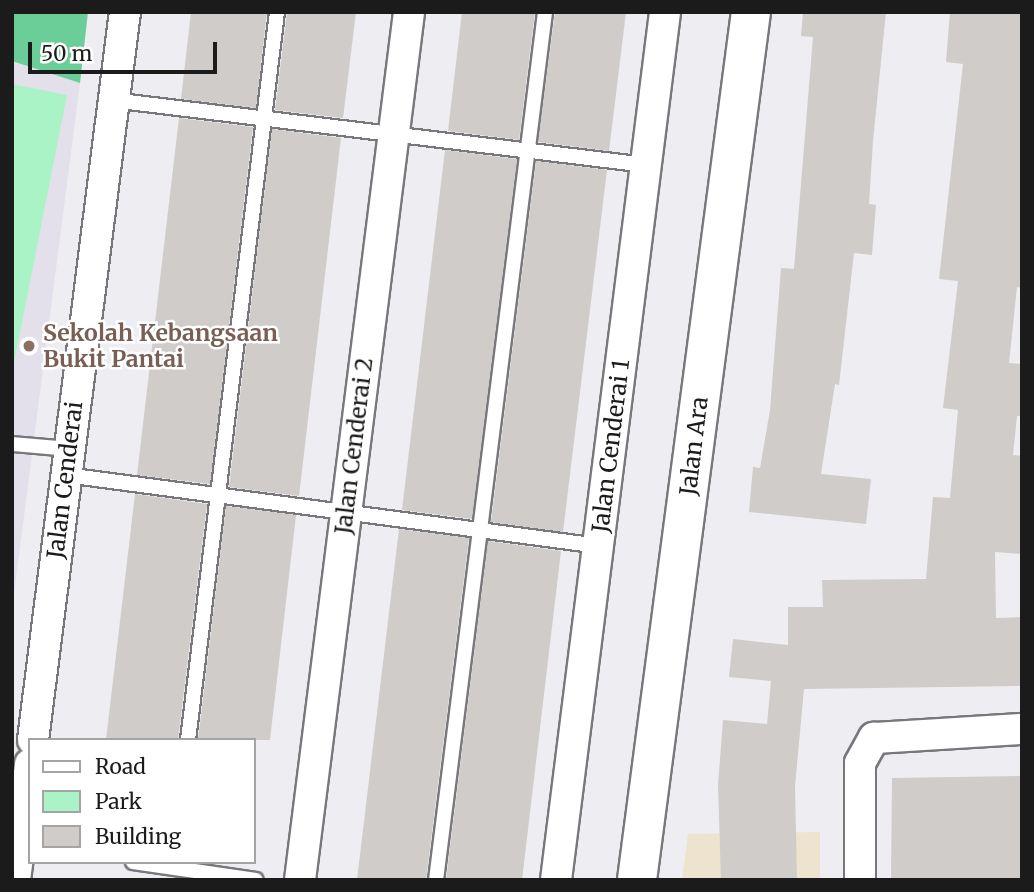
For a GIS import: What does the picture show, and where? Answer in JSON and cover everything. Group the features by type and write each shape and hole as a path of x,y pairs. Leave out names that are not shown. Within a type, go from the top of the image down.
{"street":[{"name":"Jalan Cenderai","path":"33,738 111,99 125,12"},
{"name":"Jalan Cenderai 2","path":"300,880 409,12"},
{"name":"Jalan Cenderai 1","path":"556,880 665,12"},
{"name":"Jalan Ara","path":"637,880 751,12"},
{"path":"860,880 860,763 874,738 1022,729"},
{"path":"15,880 24,847 28,792"}],"lane":[{"path":"188,738 277,12"},
{"path":"436,880 545,12"},
{"path":"111,99 646,165"},
{"path":"12,444 68,462 218,495 599,546"},
{"path":"142,864 256,880"}],"shaded area":[{"name":"Sekolah Kebangsaan Bukit Pantai","path":"12,61 80,83 12,609"},
{"path":"820,832 820,880 682,880 688,834"}],"green space":[{"path":"12,12 88,12 80,83 12,61"},
{"path":"12,84 67,95 13,368 12,367"}],"building":[{"path":"191,12 267,12 256,108 181,99"},
{"path":"287,12 356,12 343,118 275,110"},
{"path":"462,12 535,12 519,140 448,131"},
{"path":"555,12 626,12 609,151 538,142"},
{"path":"803,12 886,12 869,204 876,205 872,255 854,253 839,385 835,384 821,474 871,479 866,524 749,512 753,467 760,468 770,410 781,268 794,269 813,37 801,36"},
{"path":"950,12 1022,13 1022,288 1017,287 1009,363 1022,364 1022,416 1017,416 1013,455 1022,456 1022,554 995,552 996,618 1022,617 1022,686 804,689 795,786 797,880 721,880 718,785 723,720 767,724 771,681 729,677 733,639 788,645 788,607 823,607 822,580 926,579 933,497 950,498 958,410 943,408 958,281 939,279 963,64 946,62"},
{"path":"179,118 253,127 210,484 137,475"},
{"path":"272,129 341,138 299,496 229,487"},
{"path":"445,150 517,159 472,519 402,510"},
{"path":"536,161 607,170 563,532 491,522"},
{"path":"135,494 207,504 178,738 106,738"},
{"path":"226,506 296,515 270,740 198,738"},
{"path":"399,529 469,538 426,880 357,880"},
{"path":"488,541 561,551 522,880 446,880"},
{"path":"1022,776 1022,880 891,880 892,778"}],"place":[{"name":"Sekolah Kebangsaan Bukit Pantai","path":"29,346"}]}
